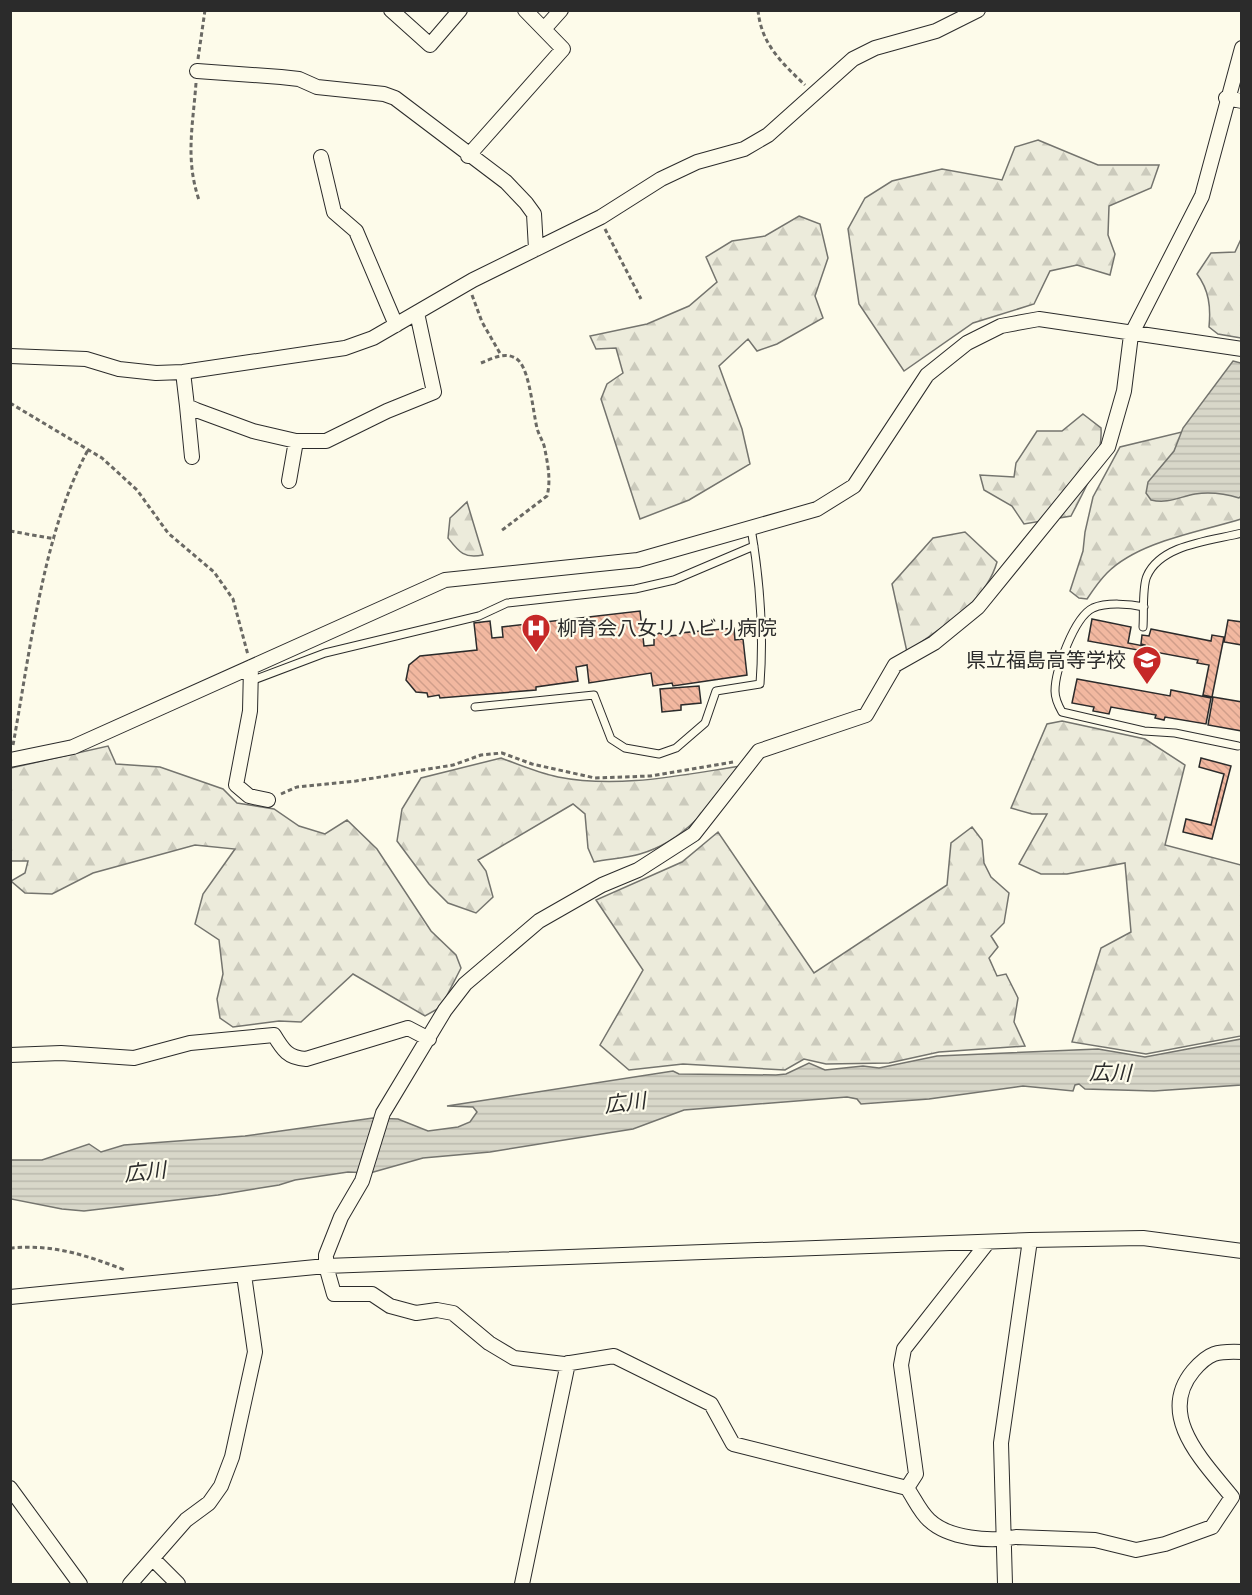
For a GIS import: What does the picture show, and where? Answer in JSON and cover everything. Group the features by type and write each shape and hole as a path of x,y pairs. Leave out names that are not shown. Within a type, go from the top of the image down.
{"street":[{"path":"391,10 430,45 460,10"},
{"path":"468,156 563,49 525,10"},
{"path":"544,29 561,10"},
{"path":"10,356 86,359 119,369 156,373 183,372 345,348 373,338 467,284 598,218 661,179 697,162 744,149 768,135 853,59 875,48 936,31 978,10"},
{"path":"1242,48 1226,98 1202,196 1131,334 1124,392 1108,447 978,607 934,643 895,665 866,714 759,751 693,834 638,870 602,885 539,921 465,984 445,1010 383,1113 362,1181 340,1217 326,1255 326,1266 334,1294 372,1294 390,1306 416,1313 437,1310 453,1313 489,1343 514,1358 568,1363 614,1356 711,1404 733,1444 907,1488 928,1520 949,1534 1003,1539 1016,1537 1095,1540 1136,1550 1165,1544 1212,1527 1237,1494 1210,1469 1181,1425 1178,1401 1191,1373 1208,1355 1224,1351 1242,1352"},
{"path":"197,71 299,79 317,87 384,94 395,98 468,156 506,182 534,214 536,249"},
{"path":"1226,98 1242,101"},
{"path":"321,157 334,212 356,231 396,325"},
{"path":"187,406 253,431 296,441 326,441 387,411 434,392 417,313"},
{"path":"11,754 73,747 251,674 445,580 638,560 817,509 854,486 927,375 967,344 1001,326 1039,320 1242,349"},
{"path":"183,372 192,457"},
{"path":"289,480 296,441"},
{"path":"251,674 250,711 236,785 249,796 268,800"},
{"path":"10,1055 61,1053 134,1058 190,1043 274,1035 284,1052 294,1059 306,1059 408,1028 429,1039"},
{"path":"10,1298 326,1266 1030,1240 1143,1238 1242,1251"},
{"path":"1005,1584 1001,1443 1030,1240"},
{"path":"907,1488 916,1474 901,1365 904,1349 988,1242"},
{"path":"130,1584 186,1520 209,1503 221,1486 232,1457 255,1352 244,1275"},
{"path":"522,1584 568,1363"},
{"path":"10,1488 80,1584"},
{"path":"153,1559 178,1584"}],"lane":[{"path":"475,707 594,695 611,740 625,748 660,754 676,748 705,723 716,691 760,684 763,643 759,570 751,528"},
{"path":"1143,627 1146,578 1156,561 1175,550 1242,533"},
{"path":"251,674 325,653 479,616 507,603 635,589 674,580 754,546"},
{"path":"1144,607 1129,604 1095,607 1085,613 1076,626 1056,678 1056,701 1062,712 1144,731 1175,733 1238,746"}],"path":[{"path":"198,200 191,176 189,152 205,10"},
{"path":"758,10 762,33 776,57 815,95"},
{"path":"598,218 641,299"},
{"path":"467,284 482,322 501,355"},
{"path":"481,363 501,355 519,361 524,370 538,431 545,446 549,489 547,496 501,531"},
{"path":"10,403 102,458 137,490 168,533 214,572 233,599 251,674"},
{"path":"11,754 34,625 55,539 67,492 88,450"},
{"path":"10,531 55,539"},
{"path":"268,800 297,787 356,781 453,765 502,753 532,764 595,778 650,776 753,759"},
{"path":"10,1248 71,1251 131,1273"}],"green space":[{"path":"1038,140 1098,165 1159,165 1151,188 1109,206 1108,235 1115,254 1110,275 1077,265 1050,271 1034,304 973,323 904,371 859,304 848,229 865,198 892,181 942,169 1002,180 1015,147"},
{"path":"799,216 820,224 828,258 815,296 823,318 777,344 757,351 748,339 719,366 742,429 750,464 689,500 640,519 601,399 607,384 623,373 616,348 596,349 590,336 647,324 689,306 717,282 706,257 732,241 765,236"},
{"path":"1241,239 1242,338 1218,334 1209,327 1208,299 1197,274 1211,253 1235,252"},
{"path":"1083,414 1101,428 1101,440 1092,473 1071,516 1024,524 1012,506 984,490 980,475 1014,477 1016,463 1037,431 1062,431"},
{"path":"1186,431 1241,477 1241,519 1171,539 1136,553 1107,573 1087,599 1079,598 1070,591 1083,551 1093,497 1120,447"},
{"path":"467,502 483,555 466,555 448,538 450,518"},
{"path":"965,532 997,562 991,577 983,590 960,614 907,652 892,584 933,538"},
{"path":"1062,721 1145,739 1185,765 1165,845 1241,865 1241,1036 1146,1054 1072,1042 1101,948 1131,932 1125,863 1067,874 1041,874 1019,864 1047,814 1032,814 1011,808 1047,724"},
{"path":"108,746 116,764 160,767 223,789 237,803 274,809 299,826 325,834 347,820 377,849 431,931 456,955 461,968 441,1007 425,1016 353,974 301,1022 279,1021 233,1027 220,1018 217,999 223,974 219,940 195,924 203,894 235,849 195,845 93,873 52,894 25,893 11,881 25,873 28,861 11,861 11,768"},
{"path":"501,758 558,777 604,782 673,777 741,766 698,819 685,830 656,848 635,855 594,862 588,848 585,814 573,804 478,860 486,871 493,897 476,913 448,903 429,884 397,841 402,809 421,778"},
{"path":"972,827 982,840 984,863 991,877 1009,893 1004,923 991,936 998,947 989,958 997,976 1006,974 1018,998 1014,1022 1025,1046 939,1052 889,1063 826,1064 804,1059 785,1070 683,1064 629,1070 600,1045 643,970 596,900 682,862 718,832 814,973 947,885 951,843"}],"water":[{"path":"1233,361 1241,363 1241,496 1239,498 1200,493 1168,501 1151,500 1146,493 1148,482 1174,451 1183,428"},
{"name":"広川","path":"1241,1039 1241,1085 1154,1091 1085,1089 1079,1084 1075,1085 1073,1091 1023,1086 929,1099 861,1104 857,1099 847,1097 684,1110 633,1129 490,1152 423,1158 370,1173 348,1172 218,1195 84,1211 11,1199 10,1160 42,1160 89,1144 101,1152 124,1145 245,1136 373,1118 398,1119 428,1131 458,1127 470,1122 477,1112 473,1107 447,1106 673,1071 679,1074 776,1075 786,1074 809,1063 825,1070 863,1066 879,1068 937,1056 1098,1049 1145,1057"}],"building":[{"path":"640,611 644,646 654,645 654,637 659,633 667,636 734,628 735,640 743,639 747,675 673,686 672,683 653,686 651,673 589,683 587,665 576,667 578,681 536,687 536,690 440,698 439,695 428,697 427,693 416,692 406,680 409,665 420,656 477,650 474,623 490,621 492,638 503,637 502,627"},
{"path":"1092,619 1131,627 1128,643 1144,646 1143,651 1088,641"},
{"path":"1228,620 1242,622 1242,645 1224,642"},
{"path":"1151,629 1211,641 1212,635 1224,637 1212,697 1203,695 1209,665 1197,663 1198,660 1144,650 1145,645 1141,644 1142,635 1149,636"},
{"path":"1077,679 1170,696 1171,690 1211,698 1206,724 1165,717 1164,720 1155,718 1156,715 1111,707 1109,714 1093,711 1094,707 1072,703"},
{"path":"699,686 701,703 681,705 681,710 662,712 660,689"},
{"path":"1213,697 1242,702 1242,731 1208,725"},
{"path":"1201,758 1231,766 1212,839 1183,832 1186,819 1211,825 1224,774 1199,767"}],"place":[{"name":"柳育会八女リハビリ病院","path":"536,654"},
{"name":"県立福島高等学校","path":"1147,686"}]}
